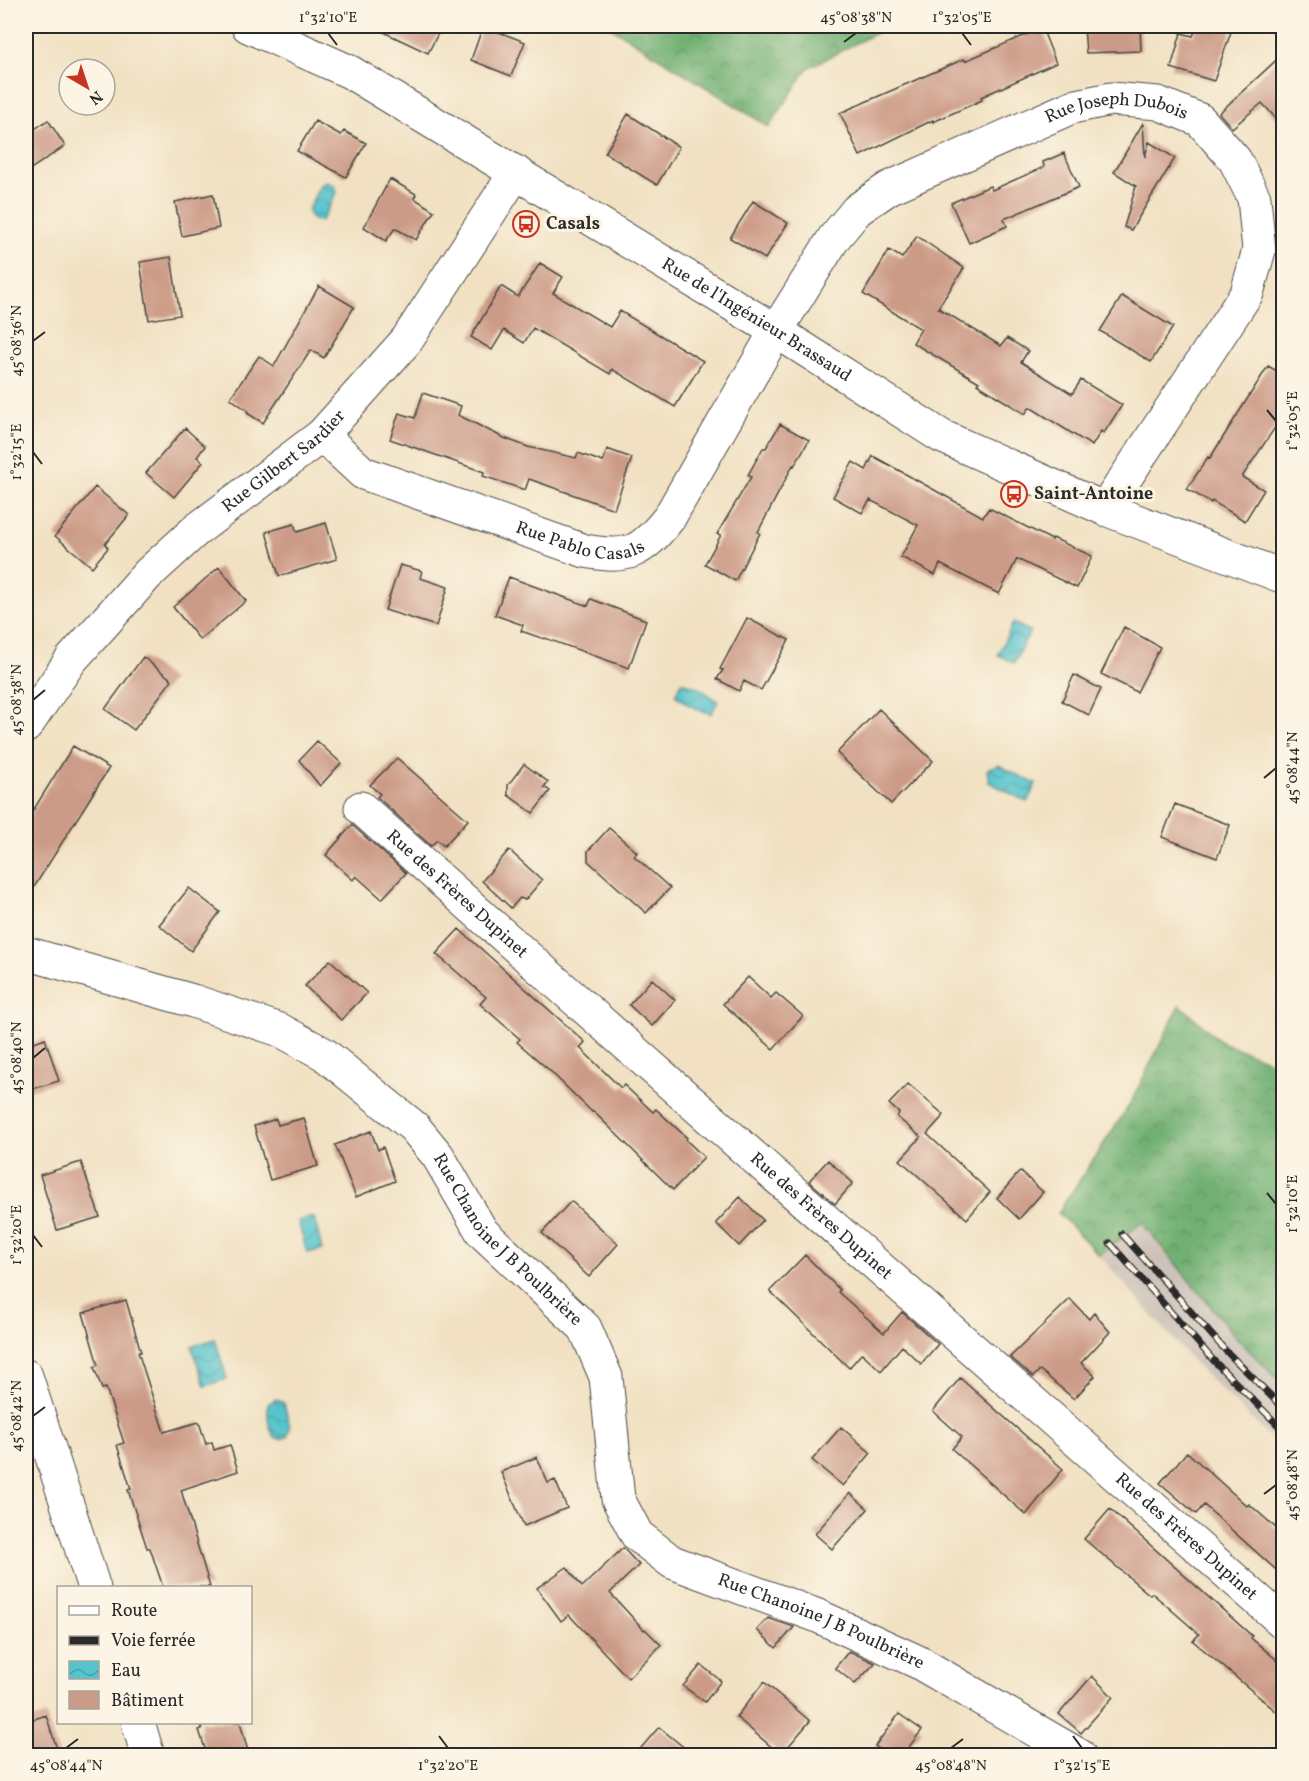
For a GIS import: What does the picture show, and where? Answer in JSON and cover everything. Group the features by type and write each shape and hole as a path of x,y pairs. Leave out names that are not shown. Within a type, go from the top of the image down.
{"street":[{"name":"Rue de l'Ingénieur Brassaud","path":"248,26 350,72 776,331 941,436 1105,509 1284,577"},
{"name":"Rue Joseph Dubois","path":"776,331 834,238 857,210 889,188 1072,107 1111,99 1158,103 1200,120 1235,159 1254,198 1259,250 1247,293 1105,509"},
{"name":"Rue Gilbert Sardier","path":"26,726 71,660 148,574 195,531 322,435 407,340 516,172"},
{"name":"Rue Pablo Casals","path":"322,435 363,473 585,551 609,556 629,553 651,540 669,518 776,331"},
{"name":"Rue des Frères Dupinet","path":"361,808 723,1132 1284,1623"},
{"name":"Rue Chanoine J B Poulbrière","path":"26,952 193,1001 280,1030 324,1054 414,1127 438,1156 482,1232 585,1328 606,1377 618,1499 636,1535 672,1562 818,1616 918,1662 1080,1755"},
{"path":"26,1376 94,1586"},
{"path":"139,1724 148,1755"}],"shaded area":[{"path":"1142,1225 1235,1336 1283,1385 1283,1450 1195,1364 1099,1255"}],"green space":[{"path":"609,26 889,26 808,68 769,127"},
{"path":"1180,1005 1221,1042 1283,1066 1283,1385 1235,1336 1142,1223 1099,1255 1058,1213 1130,1104"}],"water":[{"path":"326,182 334,185 337,192 322,220 319,221 313,219 308,210 320,185"},
{"path":"1013,623 1030,631 1014,663 998,655"},
{"path":"682,682 699,688 718,701 711,714 689,705 675,695"},
{"path":"998,765 1036,784 1027,802 989,782 987,770"},
{"path":"314,1217 322,1250 307,1253 298,1221"},
{"path":"215,1339 227,1379 205,1386 192,1346"},
{"path":"276,1399 284,1403 290,1428 287,1437 281,1439 274,1437 268,1417 268,1404"}],"building":[{"path":"371,26 442,26 428,53"},
{"path":"483,26 525,42 511,76 471,60"},
{"path":"1084,26 1140,26 1141,51 1086,53"},
{"path":"1197,26 1233,26 1214,81 1171,68 1181,33 1193,36"},
{"path":"1042,28 1056,63 860,156 840,113"},
{"path":"1284,53 1284,127 1262,103 1232,128 1219,113"},
{"path":"628,114 679,147 657,185 605,153"},
{"path":"48,120 65,146 26,172 26,135"},
{"path":"315,121 341,135 344,131 366,143 346,177 297,151"},
{"path":"1143,123 1145,157 1149,142 1175,158 1131,230 1124,227 1136,186 1114,172"},
{"path":"1064,153 1079,187 1004,219 1007,226 969,243 951,203 990,186 992,190 1044,167 1043,162"},
{"path":"390,179 416,194 414,198 434,211 416,240 395,228 386,241 364,227"},
{"path":"213,194 219,228 182,236 175,202"},
{"path":"753,201 788,223 765,259 730,238"},
{"path":"917,236 964,268 938,308 1001,346 1007,338 1028,351 1021,362 1072,394 1081,380 1122,405 1104,433 1101,431 1092,446 1030,407 1025,414 977,384 979,382 913,343 921,329 863,294 889,250 902,258"},
{"path":"171,257 180,315 149,320 140,262"},
{"path":"540,263 563,277 553,293 610,327 620,311 703,361 675,407 612,369 610,374 533,328 524,343 504,330 492,350 471,337 501,286 518,297"},
{"path":"319,286 354,307 324,358 311,350 263,423 230,398 259,356 274,366"},
{"path":"1122,296 1173,327 1151,362 1100,331"},
{"path":"1268,366 1284,375 1284,414 1242,477 1264,490 1245,521 1187,489 1208,457 1210,458"},
{"path":"423,393 461,406 458,415 528,447 576,458 578,453 603,462 607,449 632,458 614,509 529,479 525,490 483,476 484,472 390,439 399,413 415,418"},
{"path":"780,424 809,440 793,465 735,581 705,564 721,535 717,534 751,477 748,475"},
{"path":"185,428 205,446 197,457 203,462 174,497 146,473"},
{"path":"873,456 983,517 989,508 1052,540 1053,538 1092,556 1077,588 1017,559 999,594 940,564 935,575 901,557 918,525 870,500 862,513 833,497 853,462 866,470"},
{"path":"95,487 129,515 105,544 108,548 92,567 55,536"},
{"path":"326,523 337,559 279,576 266,532 294,524 297,532"},
{"path":"400,565 422,571 420,578 448,587 436,626 385,610"},
{"path":"219,567 246,601 200,640 173,607"},
{"path":"509,577 588,606 591,599 646,620 629,668 521,631 523,625 495,615"},
{"path":"747,618 789,640 761,690 744,681 739,691 717,679"},
{"path":"1124,627 1160,647 1137,692 1101,674"},
{"path":"143,657 172,680 134,730 105,709"},
{"path":"1074,675 1101,689 1089,715 1062,701"},
{"path":"879,709 933,761 891,804 837,753"},
{"path":"317,741 341,763 320,786 299,760"},
{"path":"73,746 109,768 26,900 26,822"},
{"path":"397,758 468,820 444,846 437,840 431,846 377,797 380,794 370,785"},
{"path":"524,764 548,782 544,787 550,791 533,813 508,795 508,785"},
{"path":"1175,804 1230,825 1217,858 1162,837"},
{"path":"352,825 406,873 382,899 356,876 353,880 326,855"},
{"path":"609,828 637,852 634,856 670,888 646,913 588,861 588,851"},
{"path":"509,850 542,880 525,900 520,898 511,908 482,881"},
{"path":"189,888 220,912 191,951 159,925"},
{"path":"459,929 585,1042 580,1048 621,1088 624,1085 653,1112 656,1109 704,1157 673,1190 593,1111 517,1042 520,1039 480,1004 486,997 436,954"},
{"path":"330,960 367,993 341,1020 305,986"},
{"path":"748,977 771,998 776,993 803,1016 773,1049 723,1004"},
{"path":"652,979 675,1000 652,1026 629,1005"},
{"path":"45,1038 59,1081 26,1091 26,1045"},
{"path":"908,1084 944,1115 927,1134 990,1192 967,1219 900,1160 921,1137 897,1117 899,1113 889,1104"},
{"path":"304,1118 318,1166 270,1180 254,1126 276,1119 278,1125"},
{"path":"371,1131 378,1150 383,1147 395,1181 356,1197 335,1145"},
{"path":"828,1160 853,1183 835,1204 809,1181"},
{"path":"81,1162 100,1217 57,1230 40,1175"},
{"path":"1020,1171 1043,1192 1019,1219 997,1198"},
{"path":"740,1197 763,1220 739,1246 716,1223"},
{"path":"571,1201 618,1244 589,1277 542,1233"},
{"path":"805,1255 840,1290 838,1292 884,1333 902,1312 938,1344 921,1364 902,1346 881,1371 862,1353 849,1368 770,1291"},
{"path":"1070,1299 1089,1319 1094,1313 1110,1332 1081,1363 1095,1376 1074,1399 1040,1370 1033,1377 1010,1357"},
{"path":"126,1300 141,1352 138,1352 164,1432 199,1422 206,1444 212,1442 214,1450 230,1445 238,1471 181,1490 210,1586 163,1586 150,1548 147,1548 128,1490 131,1489 117,1445 124,1443 106,1388 102,1389 94,1367 98,1365 83,1313"},
{"path":"960,1378 1063,1469 1026,1515 952,1449 962,1437 933,1411"},
{"path":"841,1427 871,1453 843,1486 812,1460"},
{"path":"1187,1452 1247,1506 1249,1504 1284,1535 1284,1577 1204,1505 1196,1514 1160,1483"},
{"path":"537,1457 548,1483 555,1480 567,1508 524,1526 501,1472"},
{"path":"850,1493 868,1509 832,1549 815,1534"},
{"path":"1110,1509 1284,1666 1284,1718 1193,1641 1199,1634 1084,1539"},
{"path":"623,1548 639,1565 610,1593 661,1645 628,1678 569,1615 561,1621 537,1588 567,1567 582,1587"},
{"path":"768,1618 794,1627 776,1648 757,1630"},
{"path":"849,1651 875,1663 855,1684 835,1668"},
{"path":"701,1665 721,1681 705,1702 683,1686"},
{"path":"1092,1676 1113,1697 1081,1733 1059,1714"},
{"path":"764,1682 810,1721 781,1755 736,1717"},
{"path":"899,1714 922,1730 903,1755 887,1755 875,1746"},
{"path":"46,1715 59,1755 26,1755 26,1722"},
{"path":"201,1724 241,1724 249,1755 207,1755 199,1730 202,1729"},
{"path":"659,1727 693,1755 635,1755"}],"railway":[{"path":"1122,1234 1225,1350 1284,1409"},
{"path":"1110,1243 1214,1361 1284,1431"}],"place":[{"name":"Casals","path":"526,224"},
{"name":"Saint-Antoine","path":"1014,494"}]}
